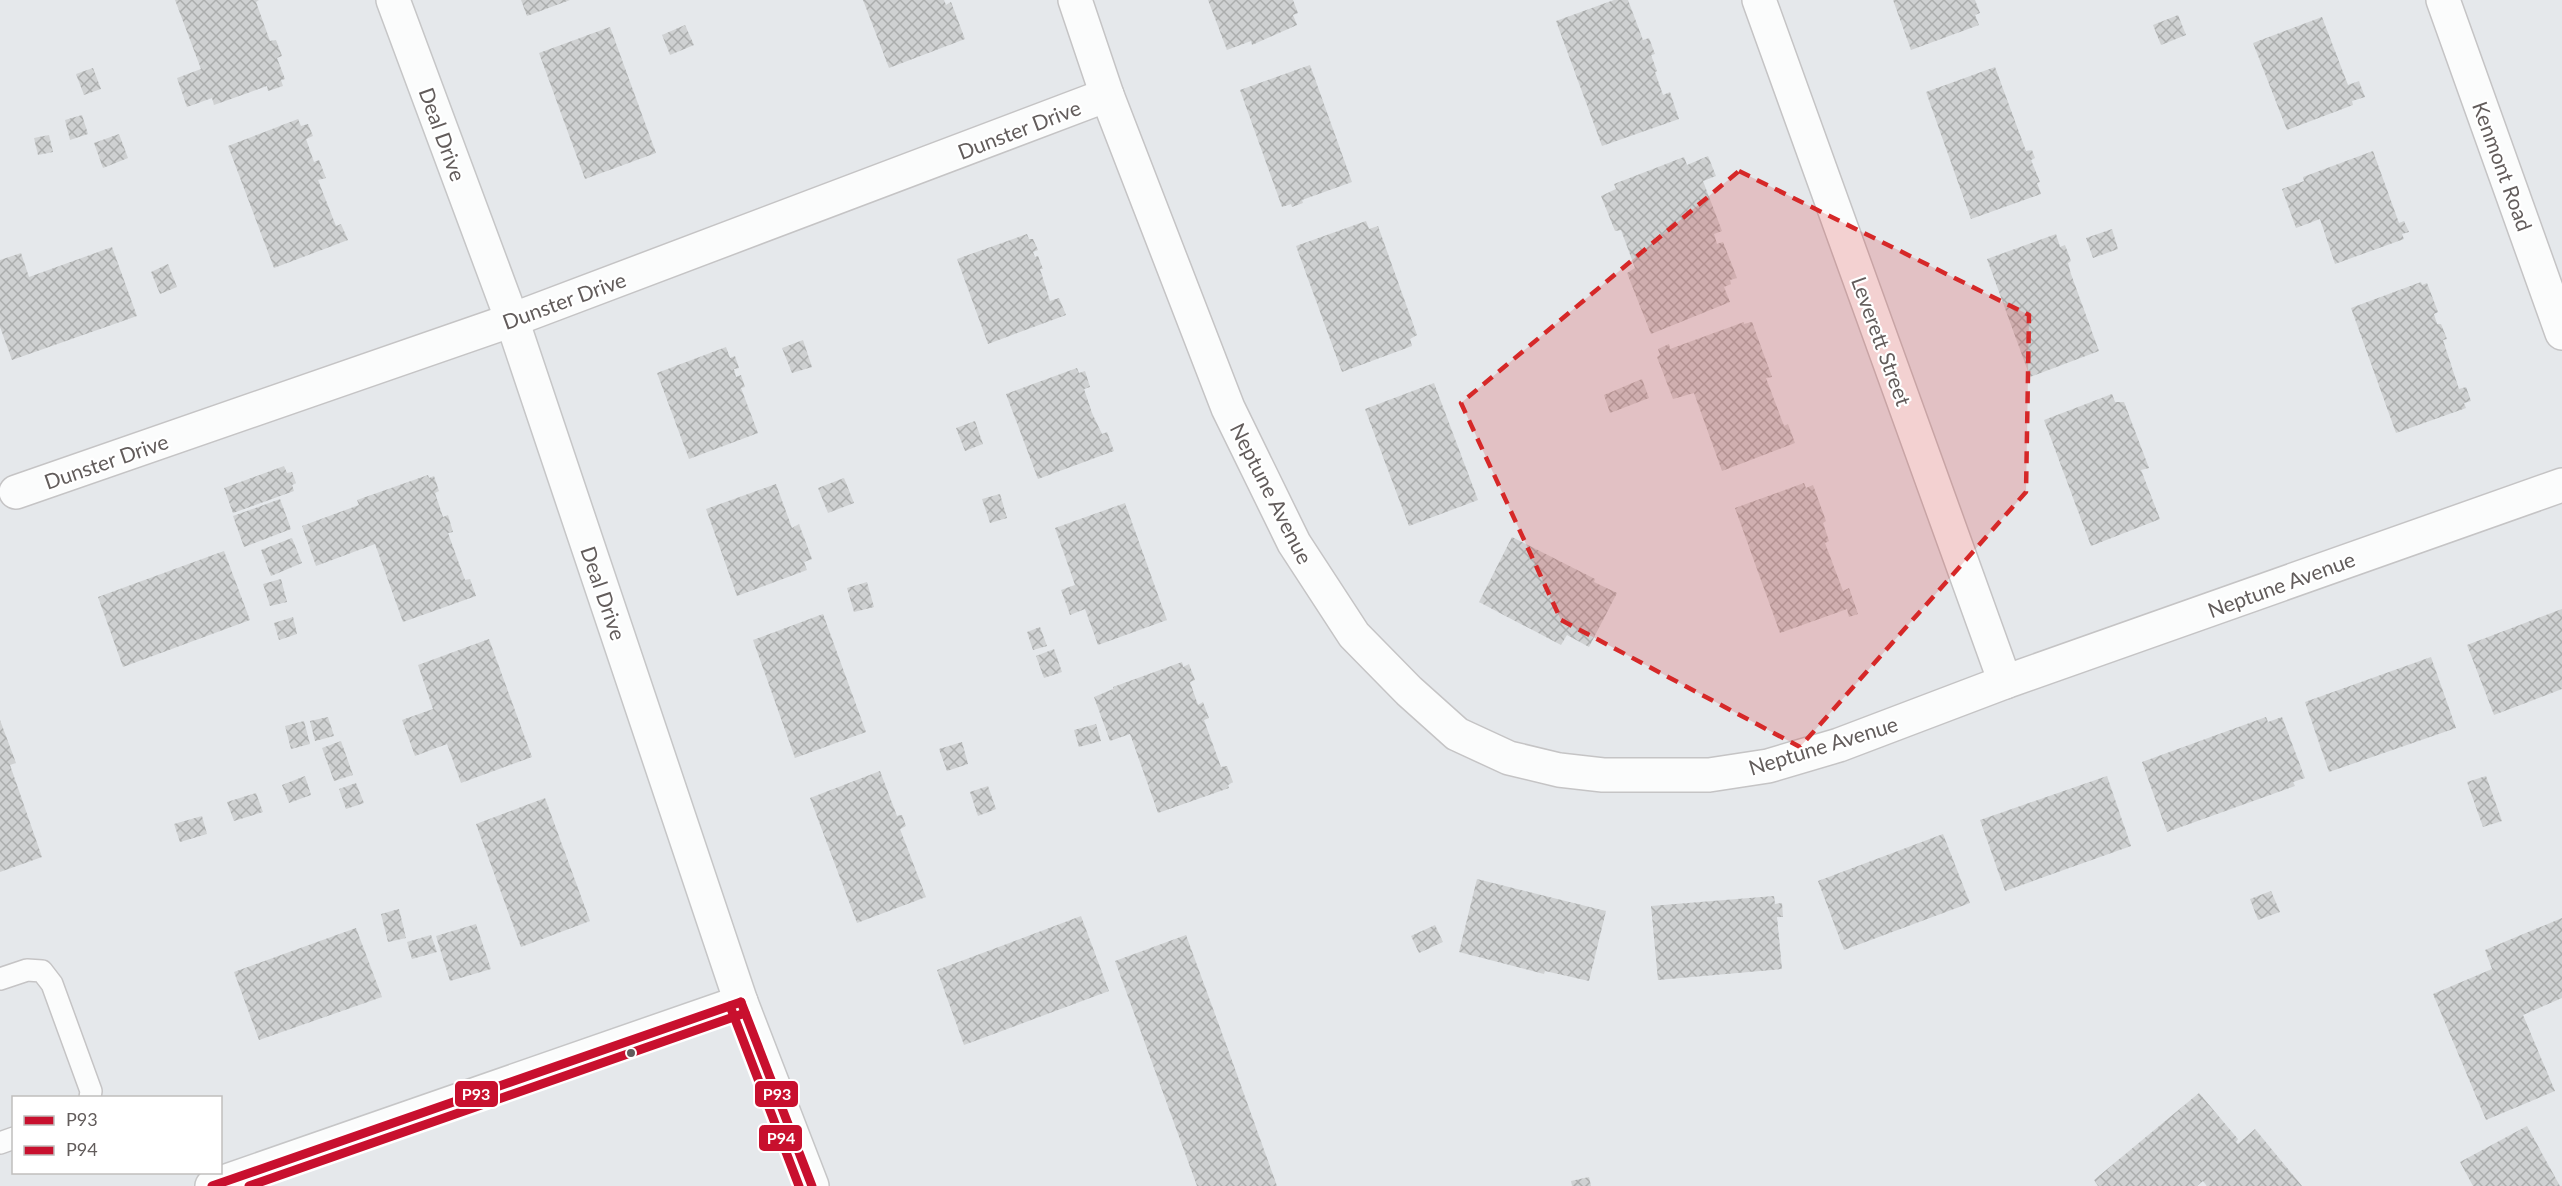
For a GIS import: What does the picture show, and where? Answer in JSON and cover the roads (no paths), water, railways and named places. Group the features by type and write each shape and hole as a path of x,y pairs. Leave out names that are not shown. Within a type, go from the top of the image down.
{"street":[{"name":"Deal Drive","path":"393,0 512,320 741,1002 812,1186"},
{"name":"Neptune Avenue","path":"1075,0 1107,95 1228,408 1294,543 1354,635 1409,691 1456,734 1509,758 1559,770 1603,775 1709,775 1768,766 1829,748 2005,682 2562,485"},
{"name":"Leverett Street","path":"1759,0 2005,682"},
{"name":"Kenmont Road","path":"2443,0 2562,333"},
{"name":"Dunster Drive","path":"16,492 512,320 1107,95"},
{"path":"212,1186 741,1002"}],"lane":[{"path":"0,979 27,970 42,971 52,984 91,1091 90,1096"}]}
